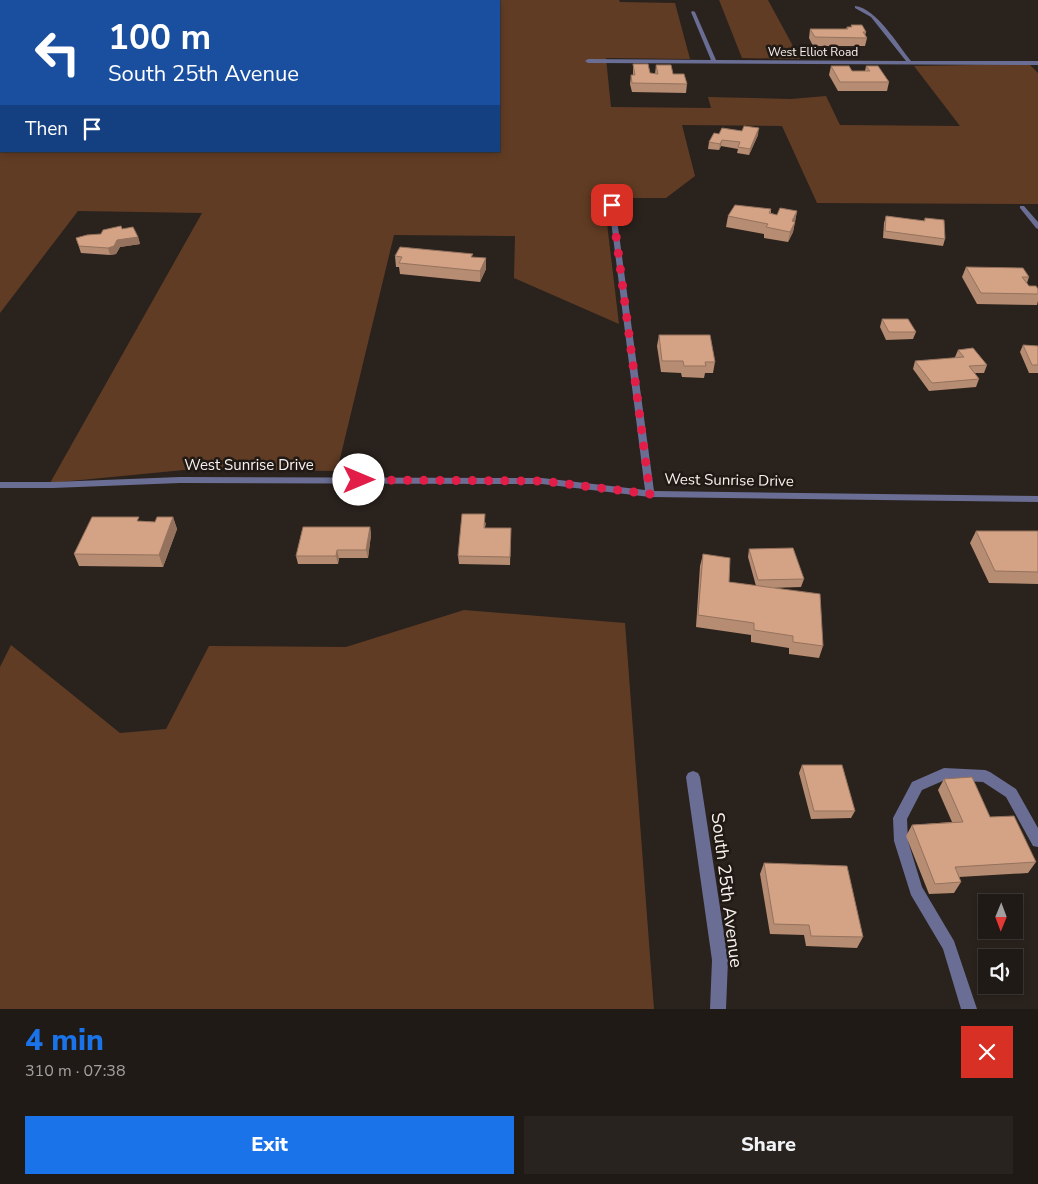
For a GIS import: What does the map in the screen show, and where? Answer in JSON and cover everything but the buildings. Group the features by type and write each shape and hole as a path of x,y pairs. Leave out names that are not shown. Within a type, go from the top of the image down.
{"street":[{"path":"857,7 873,16 910,62"},
{"path":"693,12 714,62"},
{"name":"West Elliot Road","path":"588,61 1038,63"},
{"path":"612,205 650,494"},
{"path":"1022,207 1038,227"},
{"name":"West Sunrise Drive","path":"0,485 180,480 542,481 650,494 1038,499"},
{"path":"969,1009 949,946 916,890 901,841 900,818 917,786 944,774 985,776 1010,793 1038,841"},
{"name":"South 25th Avenue","path":"693,777 720,960 718,1009"}],"shaded area":[{"path":"500,0 619,0 620,2 675,3 690,59 606,58 611,107 711,108 708,97 791,99 826,96 840,125 960,126 914,66 1029,64 1038,73 1038,204 817,203 782,126 682,125 695,176 666,198 604,198 619,324 514,278 515,236 394,235 337,471 194,469 50,483 202,213 78,211 0,313 0,152 500,152"},
{"path":"719,0 768,0 800,59 742,58"},
{"path":"464,610 625,623 654,1009 0,1009 0,667 11,645 120,733 166,729 209,646 346,647"}],"route":[{"path":"359,480 542,481 650,494 612,205"}]}
